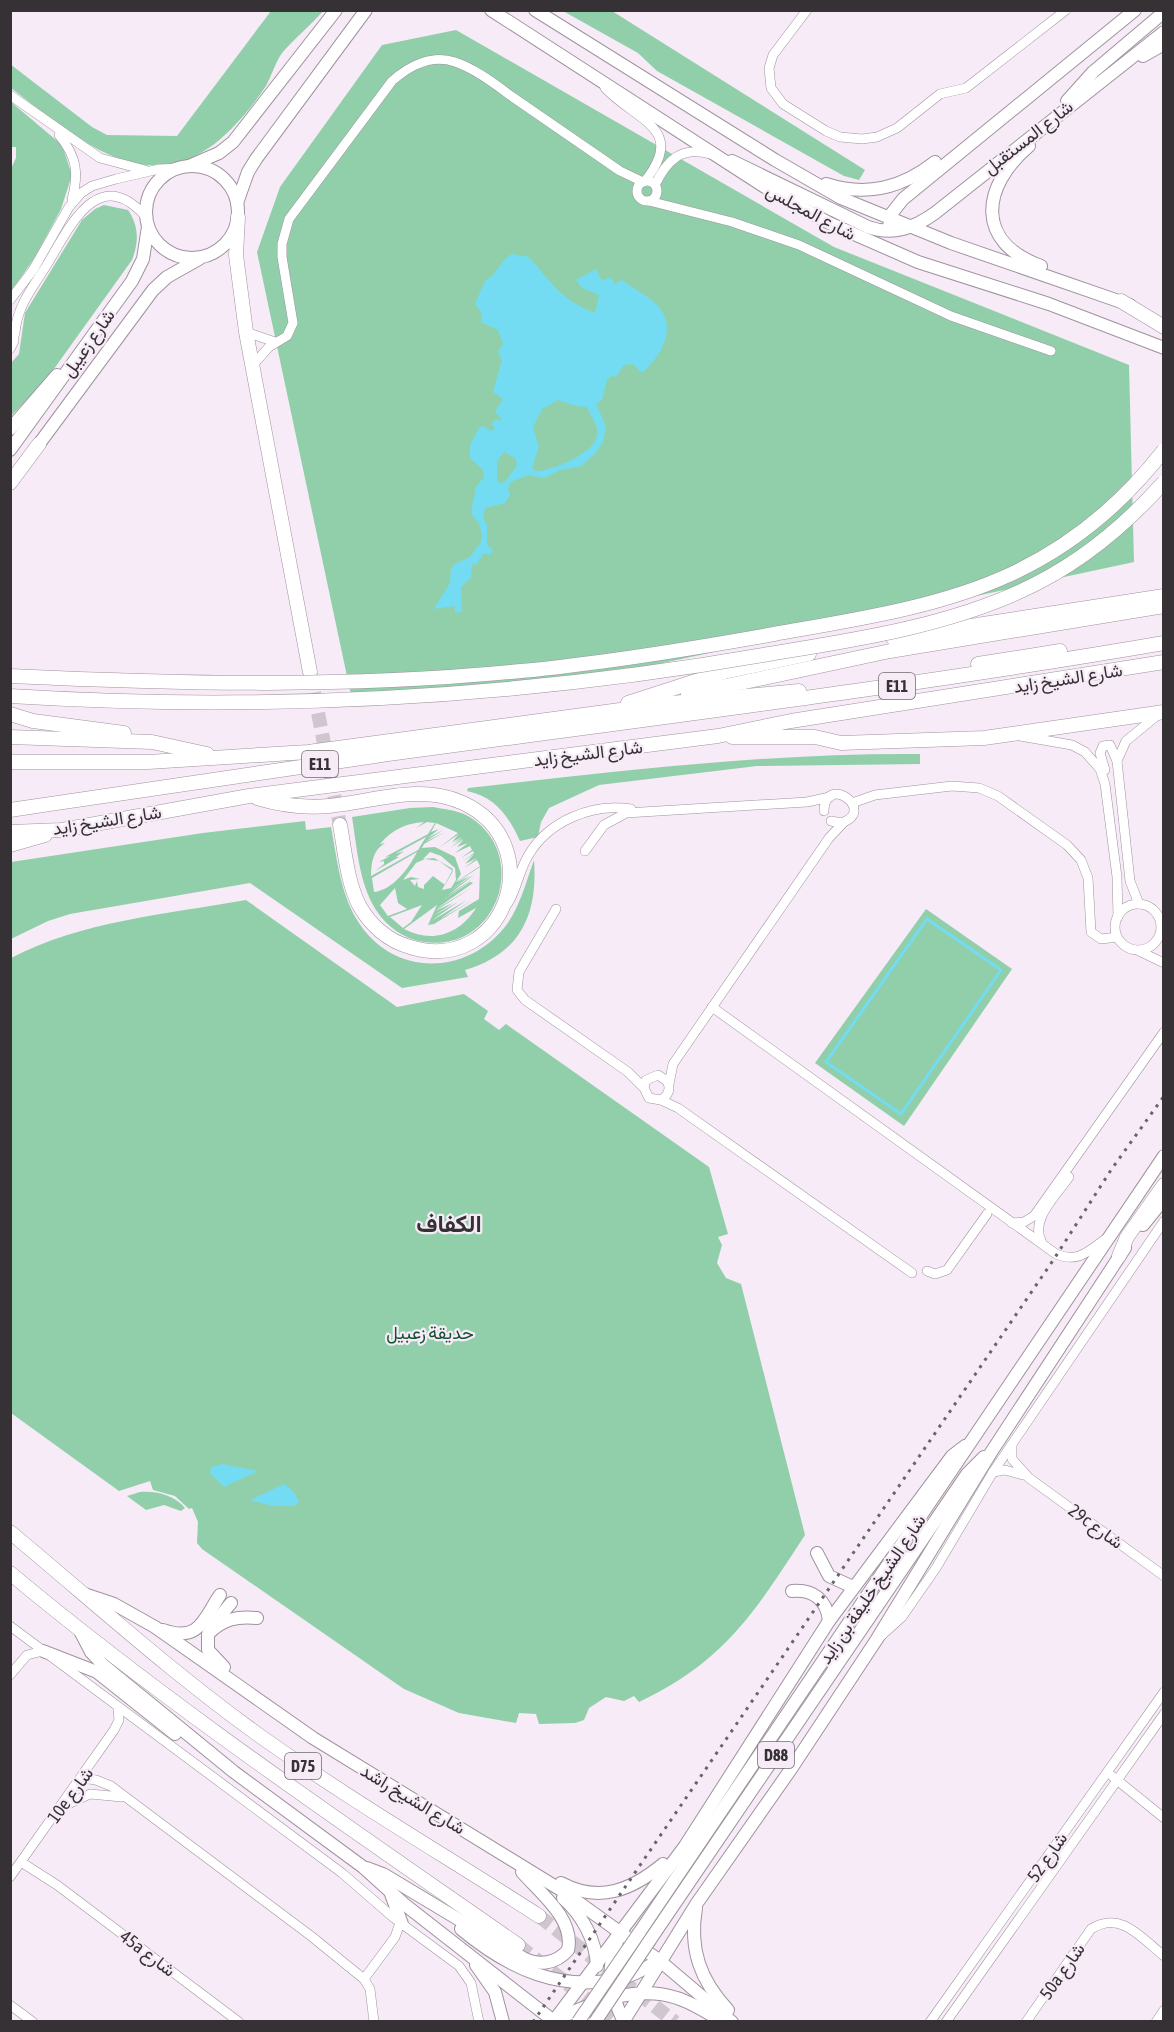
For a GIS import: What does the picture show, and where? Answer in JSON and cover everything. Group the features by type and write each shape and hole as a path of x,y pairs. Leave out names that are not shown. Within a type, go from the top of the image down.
{"highway":[{"path":"237,210 236,255 246,332 310,672"},
{"path":"1121,301 1164,327"},
{"path":"10,483 39,444"},
{"path":"10,676 218,684 455,676 627,658 827,623 952,596 993,582 1031,564 1068,542 1103,515 1135,484 1164,450"},
{"path":"10,696 189,704 372,700 568,684 786,651 957,615 1023,590 1065,567 1103,540 1164,482"},
{"path":"607,712 665,689 752,665 932,631 1164,597"},
{"path":"646,706 706,689 828,663 1164,606"},
{"path":"10,762 148,762 345,748 646,706 790,692 1164,634"},
{"name":"شارع الشيخ زايد","path":"10,810 375,756 1013,669 1164,643"},
{"name":"شارع الشيخ زايد","path":"10,832 62,830 249,796 718,736 790,721 1164,662"},
{"path":"718,736 815,737 841,742 1015,735 1163,712"},
{"path":"10,714 33,722 119,732 217,758"},
{"path":"10,737 152,742"},
{"path":"249,796 281,804 313,806 428,794 450,798 470,807 495,827 508,855 509,886 495,920 471,943 448,951 418,949 390,938 367,918 357,900 351,882 340,825"},
{"path":"10,845 62,830"},
{"path":"1119,1256 1127,1237 1164,1185"},
{"name":"شارع الشيخ راشد","path":"10,1532 166,1665 261,1736 342,1792 539,1916"},
{"name":"D75","path":"10,1573 79,1629 252,1760 518,1945"}],"main road":[{"path":"336,10 234,142 210,158 168,173 151,192 147,222 155,239 170,252 190,258 204,257 217,251 227,242 248,172 366,10"},
{"name":"شارع المجلس","path":"491,10 717,157 807,212 896,253 1092,320 1164,348"},
{"name":"شارع المجلس","path":"535,10 796,174 841,198 911,227 1121,301 1164,321"},
{"name":"شارع المستقبل","path":"890,219 903,199 1133,12"},
{"path":"1121,301 1100,288 1018,256 1003,243 994,225 993,200 1001,178 1014,160 1037,138 1093,72 1164,12"},
{"name":"شارع المستقبل","path":"717,157 757,171 868,227 889,232 911,227 935,213 1054,116 1164,32"},
{"path":"1122,64 1164,44"},
{"path":"796,174 844,189 881,189 908,180 955,148 973,142"},
{"path":"182,168 198,167 212,171 232,190 237,210"},
{"path":"890,219 889,232 896,253"},
{"name":"شارع زعيبل","path":"10,450 138,271 147,222"},
{"name":"شارع زعيبل","path":"39,444 153,290 167,277 204,257"},
{"path":"10,429 97,329"},
{"name":"شارع الشيخ خليفة بن زايد","path":"579,2022 1164,1155"},
{"name":"شارع الشيخ خليفة بن زايد","path":"596,2022 971,1468 990,1454 1119,1256 1164,1199"},
{"path":"554,2021 685,1846 853,1587 952,1456 969,1445"},
{"path":"623,2021 697,1903 791,1769 877,1639 990,1454"},
{"path":"818,1553 819,1562 829,1576 853,1587"},
{"path":"792,1591 801,1590 818,1597 828,1612 829,1621"},
{"name":"شارع الشيخ راشد","path":"83,1593 114,1604 155,1627 353,1764 421,1802 548,1884 561,1890 622,1931 732,2022"},
{"path":"155,1627 175,1633 198,1628 207,1620 220,1595"},
{"path":"231,1603 214,1620 208,1634 208,1650 226,1669 232,1681"},
{"path":"208,1634 227,1620 257,1618"},
{"name":"D75","path":"79,1629 97,1659 229,1768 363,1867 391,1893 554,2021"},
{"path":"43,1651 97,1672 209,1760 229,1768"},
{"path":"509,1858 575,1890 609,1892 636,1885 685,1846"},
{"path":"363,1867 383,1874 529,1961 548,1963 565,1953 569,1937 563,1920 509,1858"},
{"path":"548,1884 582,1920 589,1933 597,1962 596,2022"},
{"path":"391,1893 401,1924"},
{"path":"697,1903 693,1936 697,1961 714,1993 739,2022"},
{"path":"448,1913 467,1934 520,1968 553,1980 581,1982 611,1979 638,1973 660,1961"},
{"path":"622,1931 612,1953 611,1979 613,1998 623,2021"},
{"path":"464,1950 495,1992 503,2022"},
{"path":"554,2021 597,2002 641,1994 674,1997 723,2022"}],"street":[{"path":"807,10 772,56 768,68 771,88 783,104 826,131 840,137 862,139 877,137 897,128 940,94 966,88 1066,10"},
{"path":"252,366 274,342 287,336 293,323 282,257 283,238 289,219 392,81 405,70 420,63 437,60 454,61 484,77 620,171 656,189 682,209"},
{"path":"593,75 616,99 648,121 658,132 661,152 644,182 637,187 637,194"},
{"path":"10,95 54,129 100,158 149,171"},
{"path":"10,300 39,261 72,201 77,168 69,148 54,129"},
{"path":"649,201 665,166 679,154 697,151 717,157"},
{"path":"72,201 92,186 149,171 182,168"},
{"path":"620,171 643,201 732,222 810,249 951,316 1051,351"},
{"path":"10,349 24,300 71,222 85,205 107,197 119,198 130,202 147,222"},
{"path":"10,322 15,333"},
{"path":"246,332 274,342"},
{"path":"1118,761 1126,741 1163,712"},
{"path":"1015,735 1079,748 1096,762 1105,784"},
{"path":"1139,904 1130,881 1118,761 1110,745 1103,746 1100,753 1105,771 1118,888 1118,917 1115,930 1117,937 1129,948 1164,963"},
{"path":"852,803 875,795 952,786 979,788 998,796 1077,854 1088,878 1091,932 1101,939 1117,937"},
{"path":"495,920 512,897 528,855 549,831 567,819 590,811 614,808 643,810 807,802 842,795 852,803 853,813 829,838 673,1064 654,1076 644,1088"},
{"path":"824,812 824,805 830,797"},
{"path":"807,802 824,812 831,821 829,838"},
{"path":"585,851 611,820 626,813 643,810"},
{"path":"831,821 844,822"},
{"path":"1118,917 1127,907 1139,904 1156,912 1160,920 1162,939 1153,945 1136,950"},
{"path":"556,909 519,972 518,990 525,1000 628,1072 644,1088 649,1098 662,1100 678,1108 912,1273"},
{"path":"712,1007 1012,1223 1064,1257 1082,1256 1113,1233"},
{"path":"1012,1223 1024,1222 1034,1216 1164,1032"},
{"path":"1043,1245 1038,1233 1041,1216 1164,1042"},
{"path":"662,1100 669,1088 673,1064"},
{"path":"628,1072 654,1076 669,1088 678,1108"},
{"path":"927,1271 935,1274 947,1270 987,1214"},
{"path":"877,1639 902,1617 936,1568 993,1472 1164,1221"},
{"name":"29c شارع","path":"1012,1445 1012,1459 1029,1478 1163,1576"},
{"name":"29c شارع","path":"993,1472 1013,1471 1029,1478"},
{"path":"10,1626 118,1709 342,1874 401,1924 451,1960 466,1974 473,1992 479,2022"},
{"path":"10,1675 27,1655 43,1651"},
{"name":"شارع 52","path":"930,2022 1164,1692"},
{"name":"10e شارع","path":"10,1877 82,1778 117,1725 118,1709"},
{"name":"شارع 52","path":"946,2022 1164,1714"},
{"path":"1105,1775 1164,1818"},
{"path":"82,1778 104,1783 293,1922 364,1980 370,1989 374,2022"},
{"path":"60,1809 90,1794 123,1797"},
{"name":"45a شارع","path":"24,1858 239,2022"},
{"name":"50a شارع","path":"1026,2022 1091,1929 1100,1924 1110,1921 1120,1923 1164,1956"},
{"path":"364,1980 395,1937 401,1924"},
{"path":"10,2006 33,2022"},
{"path":"1156,2022 1164,2010"}],"green space":[{"path":"271,11 323,11 282,53 266,86 235,125 205,150 176,163 147,165 119,159 92,146 64,128 11,88 10,64 92,127 107,135 177,136"},
{"path":"563,11 612,11 865,170 859,180 844,176 657,71 638,53"},
{"path":"456,30 834,247 1129,365 1134,562 514,695 351,695 257,252 280,187 382,45"},
{"path":"11,102 62,145 72,175 61,209 35,257 10,293 10,171 16,158 16,147 11,147"},
{"path":"104,205 128,210 132,216 137,234 132,260 46,380 11,416 11,363 19,354 25,313 82,220"},
{"path":"920,754 920,764 757,766 599,785 549,808 541,822 538,837 520,841 500,808 485,798 467,791 468,788 693,764 806,756"},
{"path":"433,807 464,814 485,830 497,850 502,872 498,895 488,915 472,931 451,941 424,942 397,931 385,922 376,910 362,877 352,817 410,808","holes":["424,822 416,828 427,822 435,823 428,834 385,857 390,856 379,862 384,861 384,864 375,871 399,857 396,857 404,851 395,854 426,837 418,850 371,876 374,857 385,843 380,844 394,831 411,824","436,823 458,833 440,847 459,834 452,842 462,837 452,844 463,838 450,848 464,839 457,847 468,843 455,853 470,846 472,850 461,858 473,851 474,853 462,862 474,854 465,864 477,858 464,868 477,860 480,866 456,882 461,874 455,857 435,847 422,848 424,844 445,832 425,842 443,830 428,838 439,829 431,832","417,852 410,865 394,883 374,892 372,878","430,852 441,856 455,868 456,880 451,888 442,890 445,885 433,876 424,885 424,889 418,887 417,881 415,886 410,880 420,879 411,877 403,880 416,863 425,859 439,861 453,869 434,858 423,859","480,867 479,899 459,911 458,918 476,908 462,924 454,930 435,936 425,936 404,929 437,905 428,925 434,924 473,900 440,919 467,900 431,921 458,902 433,916 453,903 435,911 473,887 436,909 473,883 470,882 442,901 474,878 448,895 475,874 451,890 470,876 457,882","395,888 398,903 407,909 388,916 380,905","422,905 411,922 403,928 390,917"]},
{"path":"305,821 306,830 331,827 340,875 351,909 371,938 389,952 408,960 428,963 449,962 469,955 488,944 504,928 514,913 534,860 533,898 522,930 500,954 465,970 468,977 402,988 250,883 70,914 48,921 11,939 11,862 203,833"},
{"name":"حديقة زعبيل","path":"246,900 397,1007 464,994 488,1011 484,1019 499,1030 506,1024 709,1167 728,1234 718,1237 722,1245 717,1263 726,1278 741,1284 805,1535 753,1611 716,1652 694,1670 639,1702 634,1696 624,1701 606,1697 589,1708 584,1720 575,1723 539,1724 536,1714 519,1713 516,1723 459,1713 404,1689 202,1549 197,1543 198,1522 192,1508 189,1509 175,1496 153,1490 150,1481 119,1491 11,1413 11,958 38,945 96,927"},
{"path":"926,909 1012,969 904,1126 815,1063"},
{"path":"140,1492 165,1495 176,1500 185,1508 181,1511 164,1505 146,1510 127,1496"}],"water":[{"path":"512,254 529,257 565,296 595,313 599,295 582,288 576,280 596,269 602,281 610,277 615,284 622,280 653,301 661,310 666,319 666,338 656,357 642,373 633,364 624,365 616,377 611,376 607,380 602,400 596,404 606,426 603,442 595,454 581,466 560,470 544,478 528,475 511,482 508,488 510,495 505,503 485,508 483,519 487,525 487,545 493,550 490,555 484,553 476,565 472,563 471,578 461,587 462,612 455,613 455,606 434,609 450,583 451,569 455,564 470,557 481,542 479,524 471,513 476,487 484,477 483,470 470,458 470,445 479,428 483,426 492,431 495,428 491,424 496,419 500,421 502,419 495,412 503,399 493,392 502,360 498,352 503,344 498,330 481,322 482,313 475,304 485,281","holes":["558,400 587,407 596,424 597,436 589,449 580,455 561,465 535,471 532,467 539,447 533,427 542,409","504,452 515,458 517,465 505,482 499,483 497,461"]},
{"path":"222,1464 258,1471 224,1487 210,1473 211,1467"},
{"path":"284,1484 294,1492 299,1502 294,1506 272,1506 250,1500"}],"waterway":[{"path":"927,919 1001,970 901,1114 826,1062 927,919"}],"tunnel":[{"path":"310,672 340,825"},
{"path":"539,1916 675,2022"},
{"path":"518,1945 616,2022"}],"railway":[{"path":"533,2022 1054,1259 1111,1170 1164,1096"}],"district":[{"name":"الكفاف","path":"449,1223"}]}
